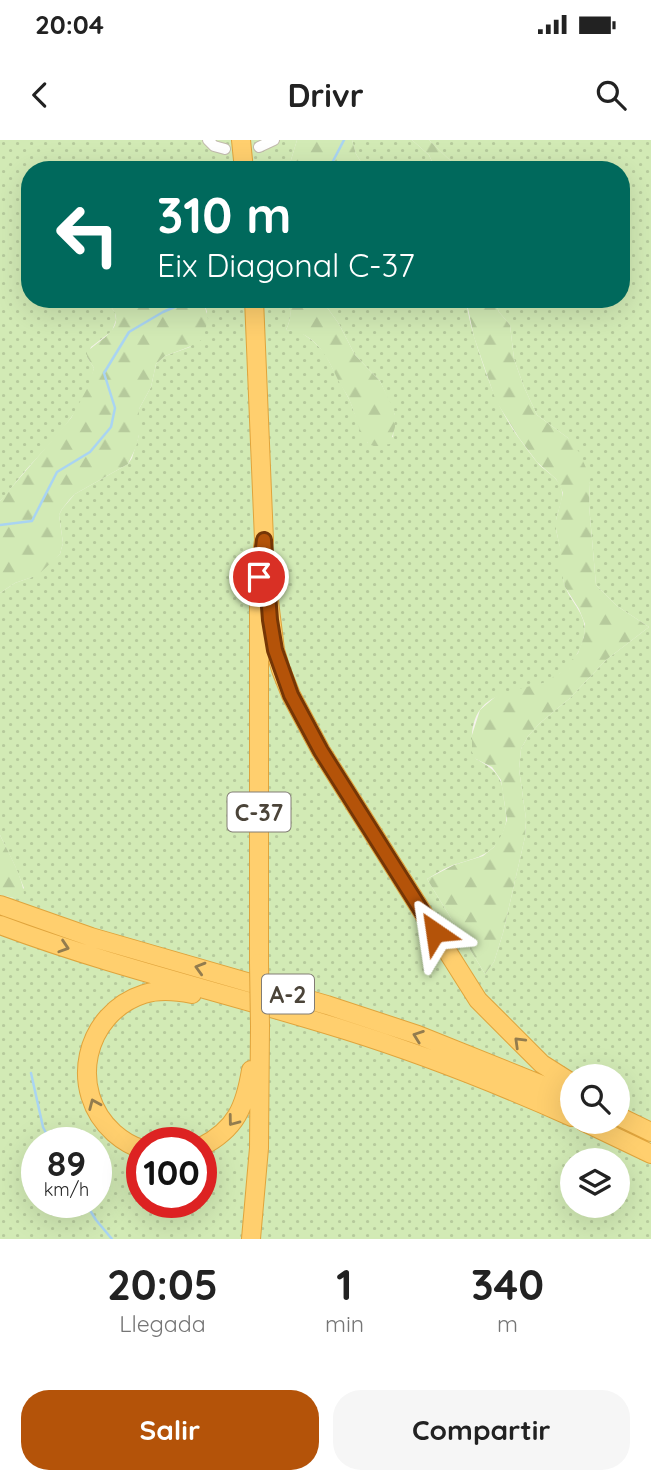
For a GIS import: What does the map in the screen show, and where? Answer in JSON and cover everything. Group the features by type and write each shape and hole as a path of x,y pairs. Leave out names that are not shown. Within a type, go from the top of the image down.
{"highway":[{"path":"241,140 243,161"},
{"name":"C-37","path":"251,1239 259,1148 259,577 264,540 254,308"},
{"path":"264,540 275,650 291,695 314,740 478,1000 542,1064 560,1075"},
{"name":"A-2","path":"0,905 92,937 405,1031 560,1092"},
{"name":"A-2","path":"0,925 122,965 345,1030 428,1058 560,1111"},
{"path":"126,1141 100,1117 87,1087 88,1056 93,1042 100,1027 122,1005 147,993 177,991 206,996 321,1030 345,1030"},
{"path":"217,1138 238,1117 248,1091 253,1049 260,1031"},
{"path":"609,1134 651,1154"}],"street":[{"path":"208,140 214,146 225,149"},
{"path":"259,147 274,140"}],"green space":[{"path":"0,140 297,140 291,161 21,161 21,308 112,308 116,320 112,331 91,347 87,357 94,368 90,383 76,411 0,501"},
{"path":"297,140 352,140 360,161 291,161"},
{"path":"352,140 412,140 432,161 360,161"},
{"path":"412,140 429,140 451,161 432,161"},
{"path":"429,140 651,140 651,1239 0,1239 0,895 13,898 24,888 0,835 0,593 15,583 32,577 60,554 63,543 59,515 75,494 128,464 139,435 139,409 151,387 156,364 165,356 190,347 207,312 206,308 290,308 286,330 299,331 324,352 368,443 393,437 395,415 380,381 355,355 327,308 468,308 477,346 499,404 530,453 555,478 562,490 556,529 564,583 585,628 579,651 570,664 551,680 499,696 481,708 475,719 473,743 476,759 489,767 500,780 506,817 503,832 488,852 427,879 485,974 494,962 503,933 525,837 526,819 519,769 521,749 540,723 570,698 606,660 649,627 617,606 596,585 589,505 590,484 568,438 537,415 514,359 510,325 497,308 630,308 630,161 451,161"},
{"path":"112,308 205,308 208,319 203,339 165,356 156,364 151,387 139,409 139,435 128,464 75,494 62,509 59,515 63,543 60,554 38,575 15,583 0,593 0,501 71,418 87,389 94,368 87,352 112,331 116,319"},
{"path":"290,308 327,308 355,355 380,381 392,406 395,427 390,444 369,444 360,431 348,398 319,347 305,335 286,330"},
{"path":"468,308 497,308 510,325 514,359 537,415 568,438 579,452 587,470 596,585 617,606 649,627 606,660 570,698 540,723 521,749 519,769 526,819 525,837 503,933 494,962 485,974 427,879 454,865 483,856 494,847 507,820 501,780 492,767 476,759 472,752 472,735 480,710 502,693 543,683 560,673 578,653 585,624 565,587 561,570 561,553 555,524 563,493 556,479 537,462 519,438 496,401 474,337"},
{"path":"0,835 21,880 24,895 19,899 0,895"}],"waterway":[{"path":"333,161 344,140"},
{"path":"0,525 32,521 57,472 90,452 111,427 115,408 104,373 129,332 172,308"},
{"path":"31,1073 43,1127"},
{"path":"95,1218 112,1239"}],"route":[{"path":"259,577 264,540 275,650 291,695 321,751 435,932"}]}
